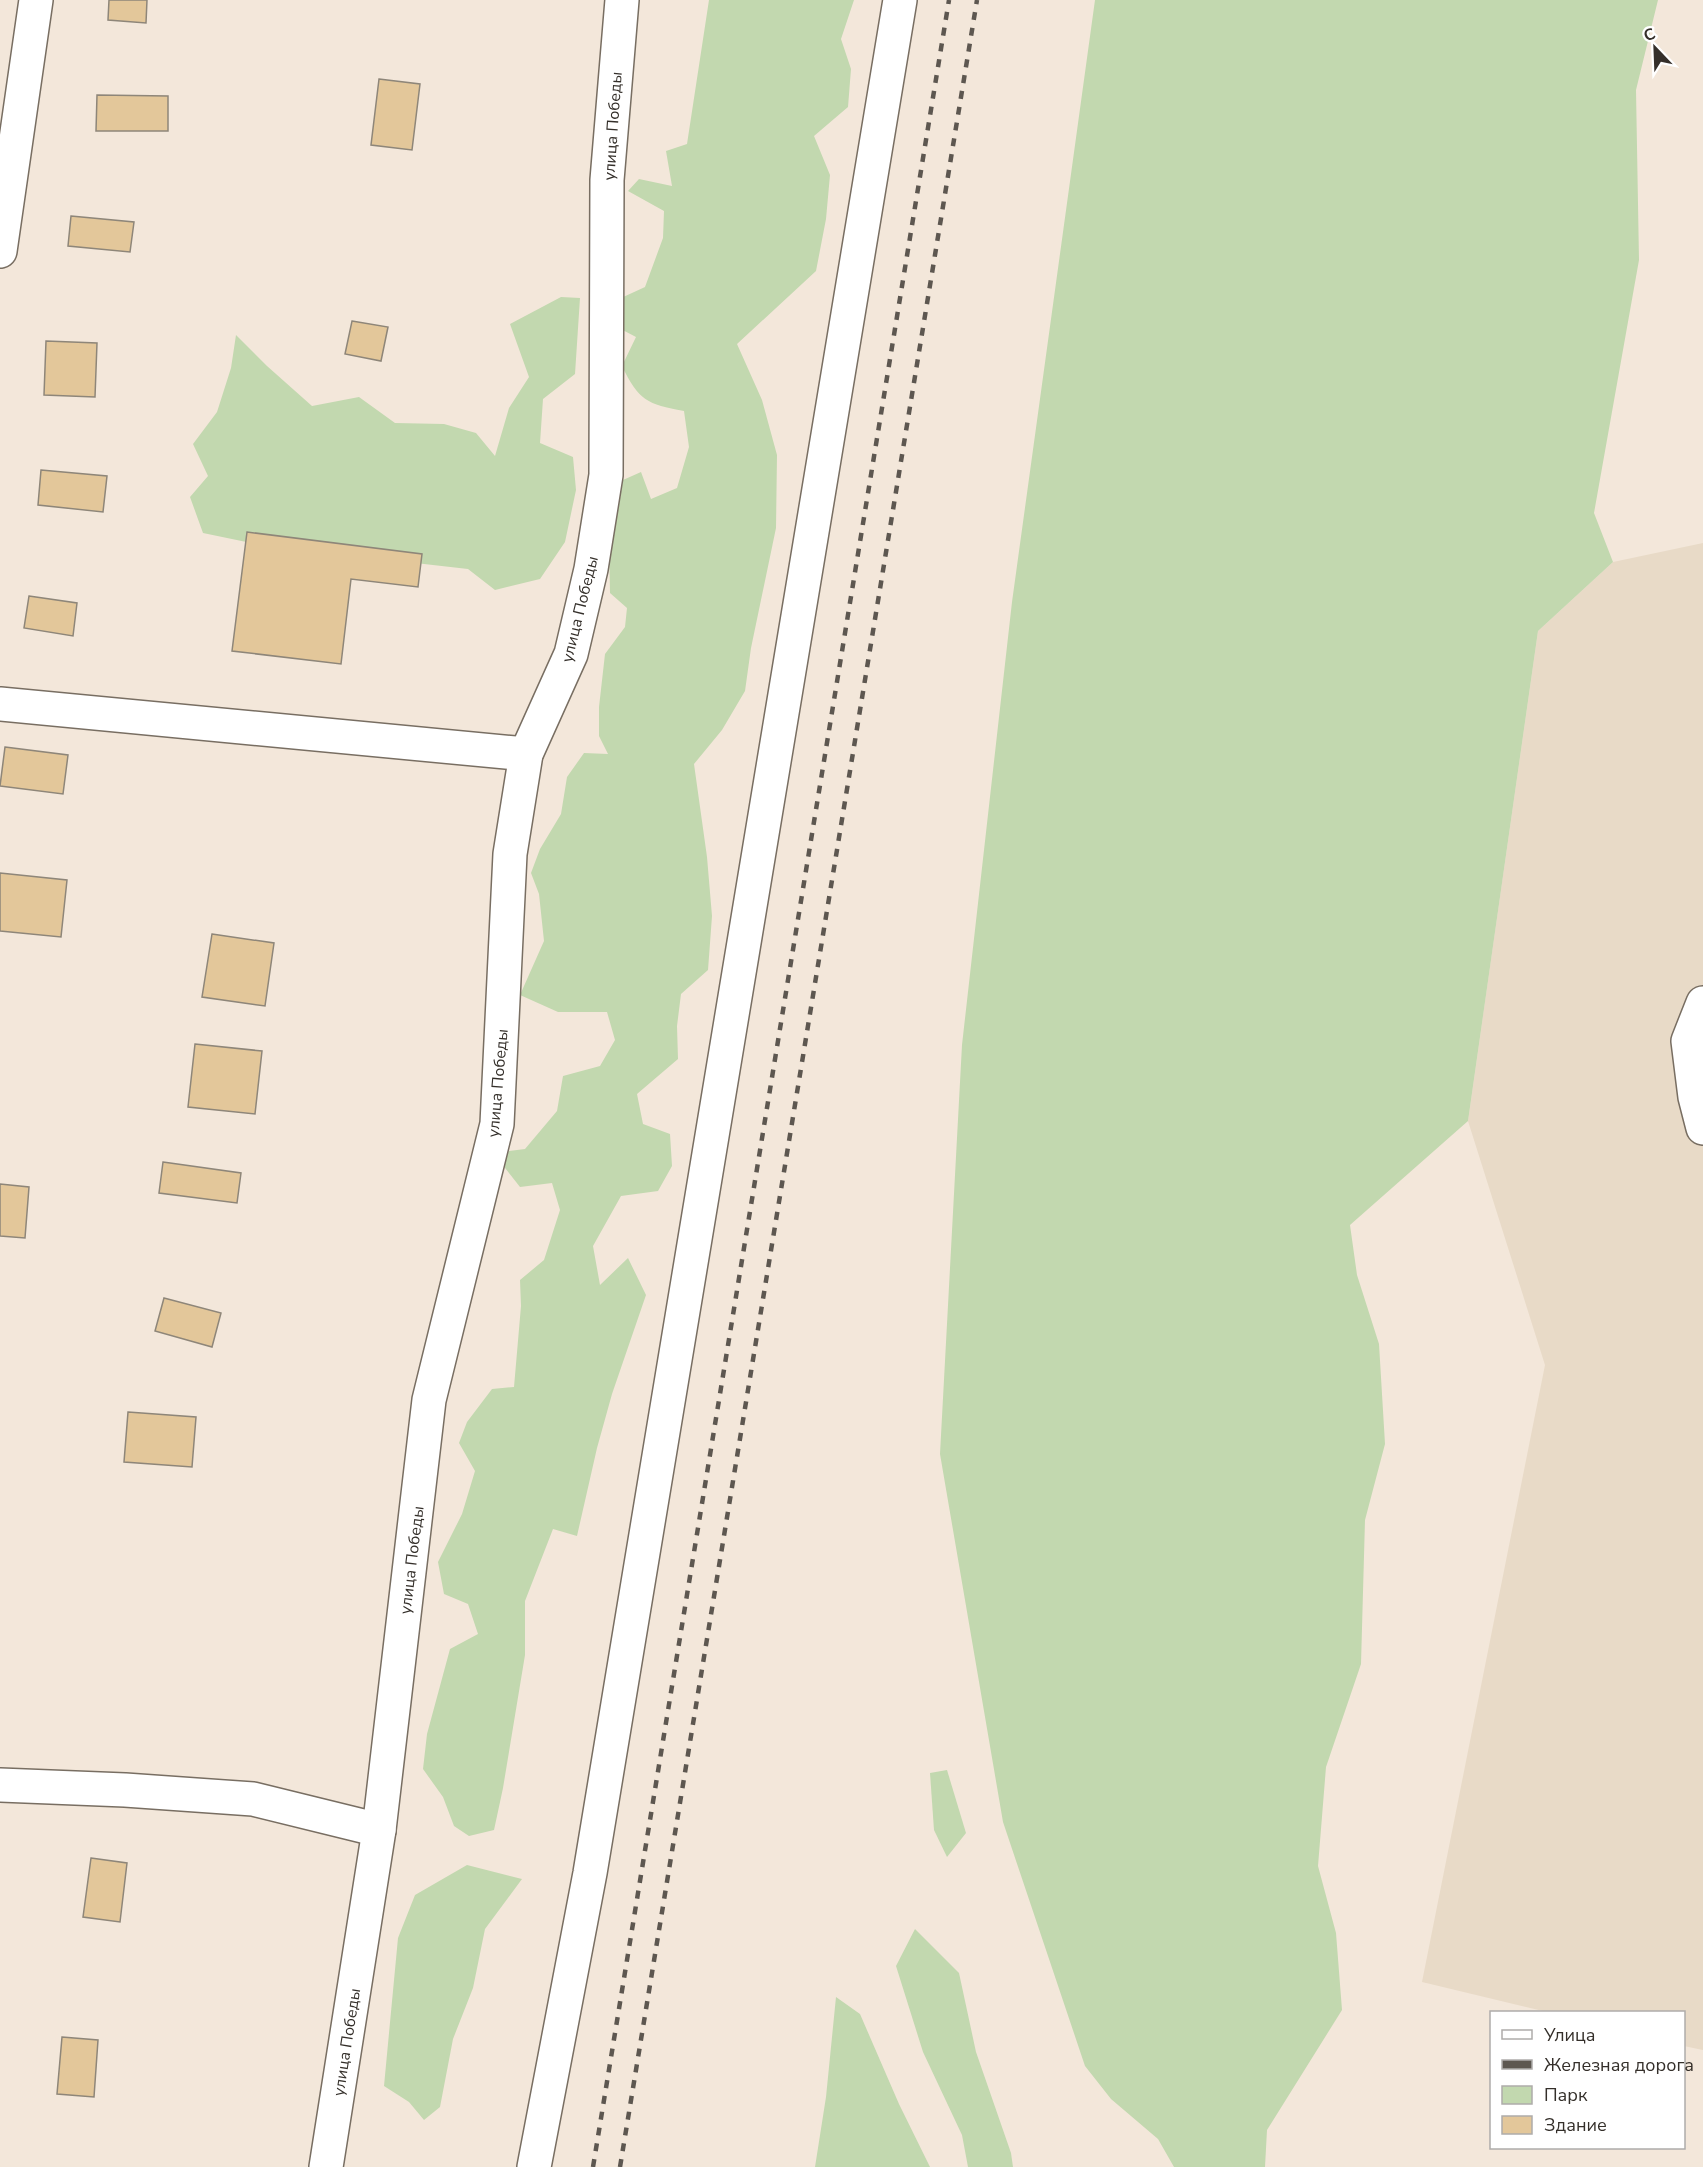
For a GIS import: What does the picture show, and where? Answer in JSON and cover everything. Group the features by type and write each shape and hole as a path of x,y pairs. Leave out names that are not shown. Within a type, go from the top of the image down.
{"street":[{"path":"0,251 36,0"},
{"name":"улица Победы","path":"326,2167 379,1830 429,1400 497,1124 510,854 526,754 571,654 591,569 606,475 607,180 622,0"},
{"path":"534,2167 590,1873 900,0"},
{"path":"0,704 526,754"},
{"path":"1703,1003 1688,1041 1695,1097 1703,1128"},
{"path":"0,1785 125,1790 254,1799 379,1830"}],"shaded area":[{"path":"1703,543 1703,2050 1685,2046 1685,2011 1543,2011 1422,1982 1545,1365 1468,1121 1538,631 1613,562"}],"green space":[{"path":"709,0 854,0 841,39 851,69 848,107 814,136 830,175 826,219 816,271 737,344 762,400 777,455 776,528 751,648 745,691 722,730 694,764 707,857 712,916 708,970 681,994 677,1026 678,1059 637,1094 643,1124 670,1134 672,1166 658,1191 621,1196 593,1246 600,1285 628,1258 646,1295 612,1394 577,1536 553,1529 525,1601 525,1655 494,1830 469,1836 454,1826 443,1797 423,1769 427,1734 450,1649 478,1634 468,1604 444,1594 438,1562 462,1514 475,1471 459,1443 467,1422 492,1389 514,1387 521,1306 520,1280 544,1260 560,1210 552,1183 520,1187 502,1164 509,1151 525,1149 557,1111 563,1076 600,1066 615,1040 607,1012 558,1012 520,995 544,941 539,894 531,873 540,849 561,814 567,777 584,753 608,754 599,736 599,707 605,654 625,627 627,608 610,593 609,540 617,516 623,480 641,472 651,499 677,488 689,447 684,411 661,406 646,399 639,394 628,378 622,366 636,337 615,326 608,304 645,287 663,238 664,211 628,191 639,179 672,186 666,151 687,144"},
{"path":"1095,0 1658,0 1636,90 1639,260 1594,513 1613,562 1538,631 1468,1121 1350,1225 1357,1275 1379,1344 1385,1444 1365,1520 1361,1664 1326,1767 1318,1866 1336,1933 1342,2010 1267,2130 1265,2167 1174,2167 1158,2139 1111,2099 1085,2066 1003,1822 940,1454 962,1045 1012,602"},
{"path":"561,297 580,298 575,374 543,399 540,443 573,457 576,490 565,542 540,579 495,590 468,569 266,546 203,533 190,497 208,476 193,444 217,412 231,368 236,335 312,406 359,397 395,423 444,424 476,433 495,456 509,408 529,377 510,324"},
{"path":"947,1770 966,1833 947,1857 934,1830 930,1773"},
{"path":"467,1865 522,1879 485,1929 473,1988 453,2039 440,2107 424,2120 409,2102 384,2086 398,1938 415,1895"},
{"path":"915,1929 959,1973 976,2052 1011,2153 1013,2167 968,2167 962,2135 923,2052 896,1966"},
{"path":"836,1997 860,2014 899,2104 930,2167 815,2167 826,2097"}],"building":[{"path":"109,0 147,0 146,23 108,20"},
{"path":"379,79 420,84 412,150 371,145"},
{"path":"97,95 168,96 168,131 96,131"},
{"path":"71,216 134,222 130,252 68,246"},
{"path":"352,321 388,327 381,361 345,354"},
{"path":"46,341 97,343 95,397 44,395"},
{"path":"41,470 107,476 103,512 38,505"},
{"path":"247,532 422,554 418,587 351,579 341,664 232,651"},
{"path":"29,596 77,603 73,636 24,628"},
{"path":"5,747 68,755 63,794 0,786"},
{"path":"0,873 67,880 61,937 0,931"},
{"path":"212,934 274,943 265,1006 202,997"},
{"path":"195,1044 262,1051 255,1114 188,1107"},
{"path":"163,1162 241,1173 237,1203 159,1193"},
{"path":"0,1184 29,1187 25,1238 0,1236"},
{"path":"164,1298 221,1313 212,1347 155,1331"},
{"path":"128,1412 196,1417 192,1467 124,1462"},
{"path":"91,1858 127,1863 120,1922 83,1917"},
{"path":"62,2037 98,2040 94,2097 57,2094"}],"railway":[{"path":"593,2167 949,0"},
{"path":"620,2167 977,0"}]}
